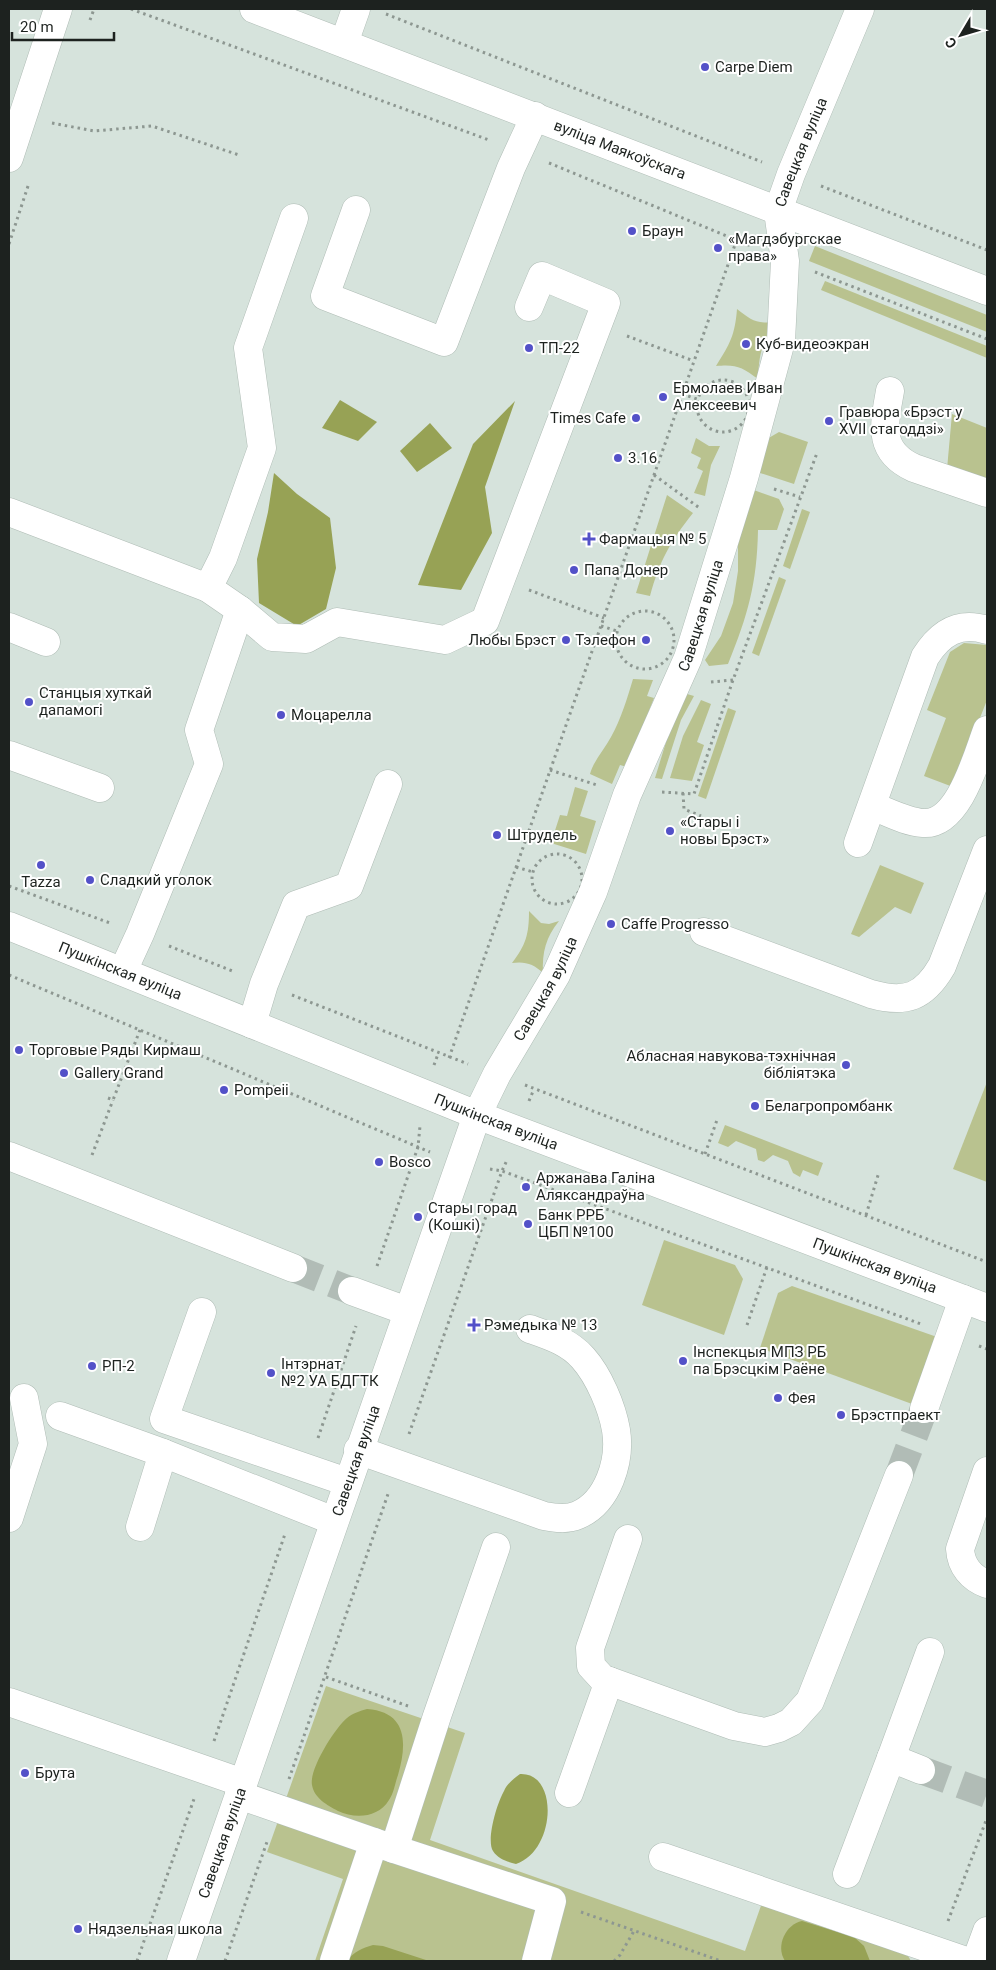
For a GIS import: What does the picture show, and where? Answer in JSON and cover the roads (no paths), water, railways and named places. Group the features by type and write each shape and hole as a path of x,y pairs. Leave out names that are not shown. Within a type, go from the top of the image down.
{"street":[{"path":"9,158 58,9"},
{"name":"вуліца Маякоўскага","path":"254,9 987,291"},
{"name":"Савецкая вуліца","path":"181,1961 358,1450 477,1115 497,1074 556,975 593,892 630,789 688,658 744,478 781,341 785,261 778,210 791,174 860,9"},
{"path":"344,43 368,11"},
{"path":"356,210 324,296 444,342 511,168 535,116"},
{"path":"208,588 223,558 262,448 248,348 294,218"},
{"path":"9,512 208,588 240,610 272,637 306,640 337,622 445,640 485,621 606,303 542,276 529,307"},
{"path":"890,391 885,432 888,444 894,455 914,468 987,493"},
{"path":"122,972 140,934 209,764 199,730 240,610"},
{"path":"858,843 924,657 932,645 951,629 965,626 987,630"},
{"path":"9,627 46,642"},
{"path":"872,806 911,820 924,823 936,821 955,805 980,772 987,730"},
{"path":"9,755 100,788"},
{"path":"252,1024 264,984 296,905 349,886 388,784"},
{"path":"704,932 871,994 887,999 904,999 920,993 934,981 942,966 987,850"},
{"name":"Пушкінская вуліца","path":"9,926 477,1115 975,1304"},
{"path":"9,1156 80,1186 293,1268"},
{"path":"360,1293 407,1311"},
{"path":"924,1409 952,1335 975,1304"},
{"path":"202,1312 164,1419 347,1482"},
{"path":"358,1450 544,1516 567,1518 577,1515 596,1502 610,1479 615,1464 617,1446 616,1430 605,1397 591,1369 575,1351 565,1343 530,1329"},
{"path":"9,1518 33,1444 24,1398"},
{"path":"60,1416 162,1453 334,1521"},
{"path":"140,1527 162,1453"},
{"path":"987,1471 960,1549 961,1558 969,1573 987,1584"},
{"path":"628,1538 590,1648 591,1666 596,1673 609,1681 734,1726 765,1732 791,1722 810,1701 899,1475"},
{"path":"334,1961 384,1846 437,1716 496,1547"},
{"path":"848,1874 930,1652"},
{"path":"570,1793 609,1681"},
{"path":"9,1702 204,1770 279,1810 552,1901 536,1961"},
{"path":"890,1758 921,1770"},
{"path":"663,1858 966,1961"},
{"path":"976,1961 987,1931"}],"tunnel":[{"path":"293,1268 352,1291"},
{"path":"899,1475 924,1409"},
{"path":"921,1770 987,1794"}],"place":[{"name":"Carpe Diem","path":"705,67"},
{"name":"Браун","path":"632,231"},
{"name":"«Магдэбургскае права»","path":"718,248"},
{"name":"Куб-видеоэкран","path":"746,344"},
{"name":"ТП-22","path":"529,348"},
{"name":"Ермолаев Иван Алексеевич","path":"663,397"},
{"name":"Times Cafe","path":"636,418"},
{"name":"Гравюра «Брэст у XVII стагоддзі»","path":"829,421"},
{"name":"3.16","path":"618,458"},
{"name":"Фармацыя № 5","path":"589,539"},
{"name":"Папа Донер","path":"574,570"},
{"name":"Любы Брэст","path":"566,640"},
{"name":"Тэлефон","path":"646,640"},
{"name":"Станцыя хуткай дапамогі","path":"29,702"},
{"name":"Моцарелла","path":"281,715"},
{"name":"«Стары і новы Брэст»","path":"670,831"},
{"name":"Штрудель","path":"497,835"},
{"name":"Tazza","path":"41,865"},
{"name":"Сладкий уголок","path":"90,880"},
{"name":"Caffe Progresso","path":"611,924"},
{"name":"Торговые Ряды Кирмаш","path":"19,1050"},
{"name":"Абласная навукова-тэхнічная бібліятэка","path":"846,1065"},
{"name":"Gallery Grand","path":"64,1073"},
{"name":"Pompeii","path":"224,1090"},
{"name":"Белагропромбанк","path":"755,1106"},
{"name":"Bosco","path":"379,1162"},
{"name":"Аржанава Галіна Аляксандраўна","path":"526,1187"},
{"name":"Стары горад (Кошкі)","path":"418,1217"},
{"name":"Банк РРБ ЦБП №100","path":"528,1224"},
{"name":"Рэмедыка № 13","path":"474,1325"},
{"name":"Інспекцыя МПЗ РБ па Брэсцкім Раёне","path":"683,1361"},
{"name":"РП-2","path":"92,1366"},
{"name":"Інтэрнат №2 УА БДГТК","path":"271,1373"},
{"name":"Фея","path":"778,1398"},
{"name":"Брэстпраект","path":"841,1415"},
{"name":"Брута","path":"25,1773"},
{"name":"Нядзельная школа","path":"78,1929"}]}
